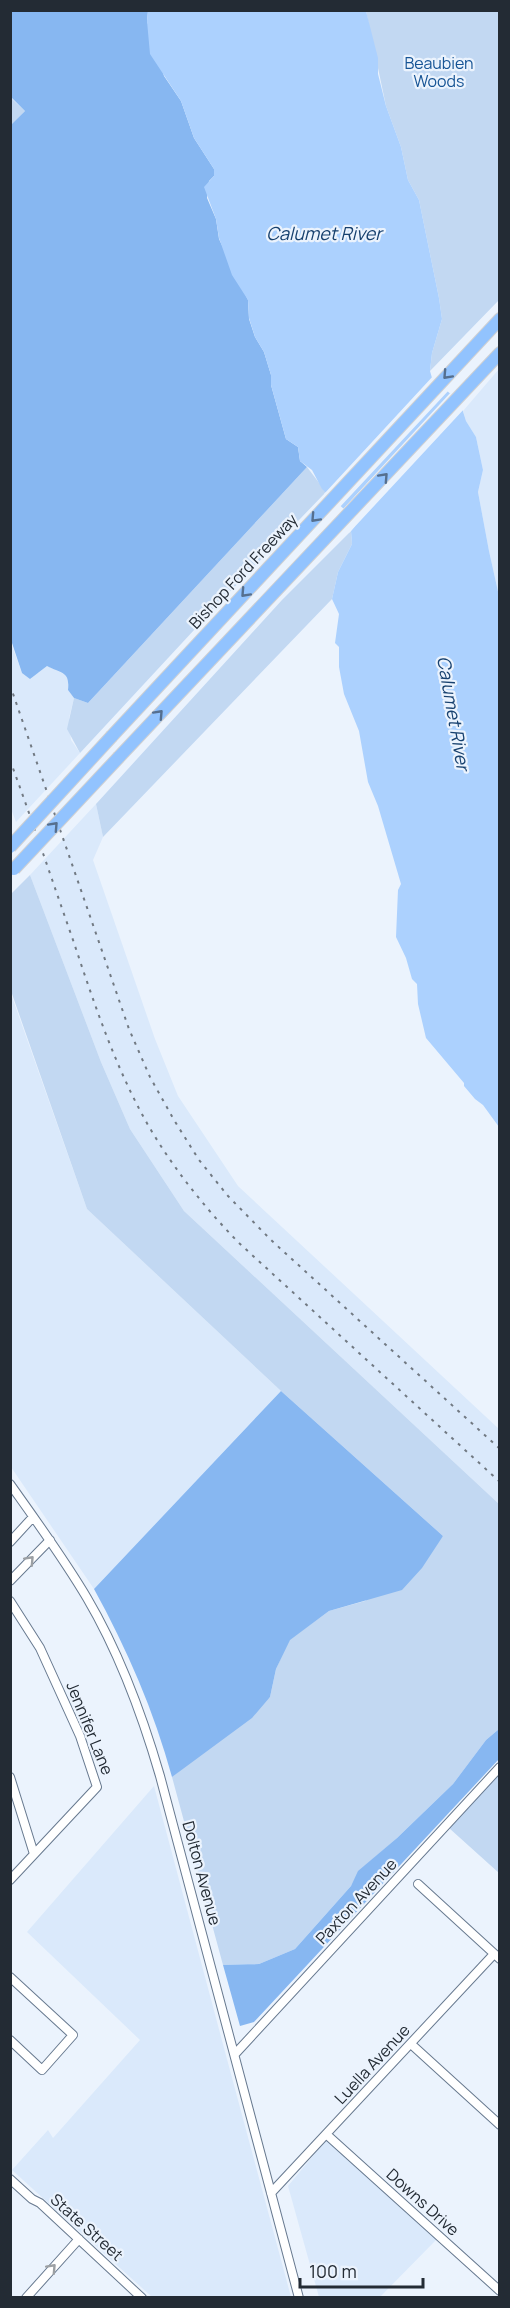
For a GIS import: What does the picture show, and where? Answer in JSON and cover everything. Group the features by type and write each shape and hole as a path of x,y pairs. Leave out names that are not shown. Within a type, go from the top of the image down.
{"highway":[{"name":"Bishop Ford Freeway","path":"10,847 500,319"},
{"path":"12,871 500,353"}],"street":[{"name":"Dolton Avenue","path":"10,1485 50,1540 104,1629 139,1706 160,1776 299,2298"},
{"path":"10,1542 33,1517"},
{"path":"10,1581 50,1540"},
{"name":"Jennifer Lane","path":"10,1601 40,1648 80,1736 97,1786 10,1880"},
{"name":"Paxton Avenue","path":"235,2055 500,1767"},
{"path":"10,1777 34,1854"},
{"path":"418,1884 497,1957"},
{"name":"Luella Avenue","path":"271,2193 411,2044 497,1957"},
{"path":"10,1977 73,2035 42,2070 10,2040"},
{"path":"411,2044 500,2125"},
{"name":"Downs Drive","path":"326,2134 500,2291"},
{"name":"State Street","path":"10,2179 142,2298"},
{"path":"26,2298 79,2239"}],"shaded area":[{"path":"11,11 148,11 147,21 164,76 181,101 194,138 214,169 214,176 209,181 207,198 216,219 219,239 248,300 249,319 255,337 264,352 286,439 298,447 300,461 307,467 88,703 74,698 68,690 68,679 61,672 47,666 30,679 22,673 11,640 10,126 25,111 11,97"},
{"path":"499,369 499,596 478,492 483,470 476,437 463,411"},
{"path":"10,640 22,673 38,673 47,666 65,673 69,680 68,690 74,698 69,718 71,740 80,753 16,822 10,806"},
{"path":"96,804 103,837 93,860 155,1039 178,1096 238,1186 499,1429 499,1504 184,1211 130,1129 101,1062 30,875"},
{"path":"10,991 87,1209 281,1391 94,1589 11,1467"},
{"path":"281,1391 443,1536 422,1568 402,1590 329,1611 290,1640 276,1669 270,1697 252,1718 172,1777 139,1681 94,1589"},
{"path":"499,1729 499,1759 254,2022 240,2026 223,1965 259,1964 295,1949 351,1886 358,1871 397,1838 453,1784 486,1740"},
{"path":"154,1786 291,2297 152,2297 12,2170 48,2130 53,2138 140,2040 27,1932"},
{"path":"327,2139 437,2239 380,2297 319,2297 288,2186"}],"green space":[{"name":"Beaubien Woods","path":"366,11 499,11 499,300 430,371 432,353 442,319 439,298 419,200 408,180 401,147 386,106"},
{"path":"10,97 25,111 11,126 10,126"},
{"path":"307,467 326,492 80,753 67,729 74,698 88,703"},
{"path":"351,531 352,544 338,572 332,599 103,837 96,804 282,600"},
{"path":"30,875 101,1062 130,1129 184,1211 499,1504 499,1729 486,1740 453,1784 359,1871 351,1886 295,1949 259,1964 223,1965 172,1777 270,1697 276,1669 289,1640 329,1611 365,1601 443,1536 281,1391 87,1209 11,991 10,895"},
{"path":"499,1773 499,1873 449,1828"}],"water":[{"name":"Calumet River","path":"148,10 366,11 378,58 378,74 386,106 401,147 408,180 419,200 439,298 442,319 432,353 430,371 432,378 460,402 466,421 476,437 483,470 478,492 499,596 499,1127 426,1038 418,1004 417,984 412,979 406,958 396,937 398,890 401,884 378,806 368,782 359,731 344,694 339,667 339,647 335,643 339,614 332,599 338,572 352,544 351,531 355,526 345,510 322,489 312,470 300,461 298,447 286,439 264,352 255,337 249,318 248,300 232,275 204,187 214,176 214,169 194,138 181,101 150,54"}],"pier":[{"path":"434,375 450,389 339,508 324,494"},
{"path":"452,391 459,395 465,408 349,533 351,523 342,510"}],"railway":[{"path":"10,685 129,1029 150,1077 199,1160 228,1196 271,1240 500,1449"},
{"path":"10,760 106,1034 136,1103 168,1157 201,1201 239,1243 500,1482"}]}
